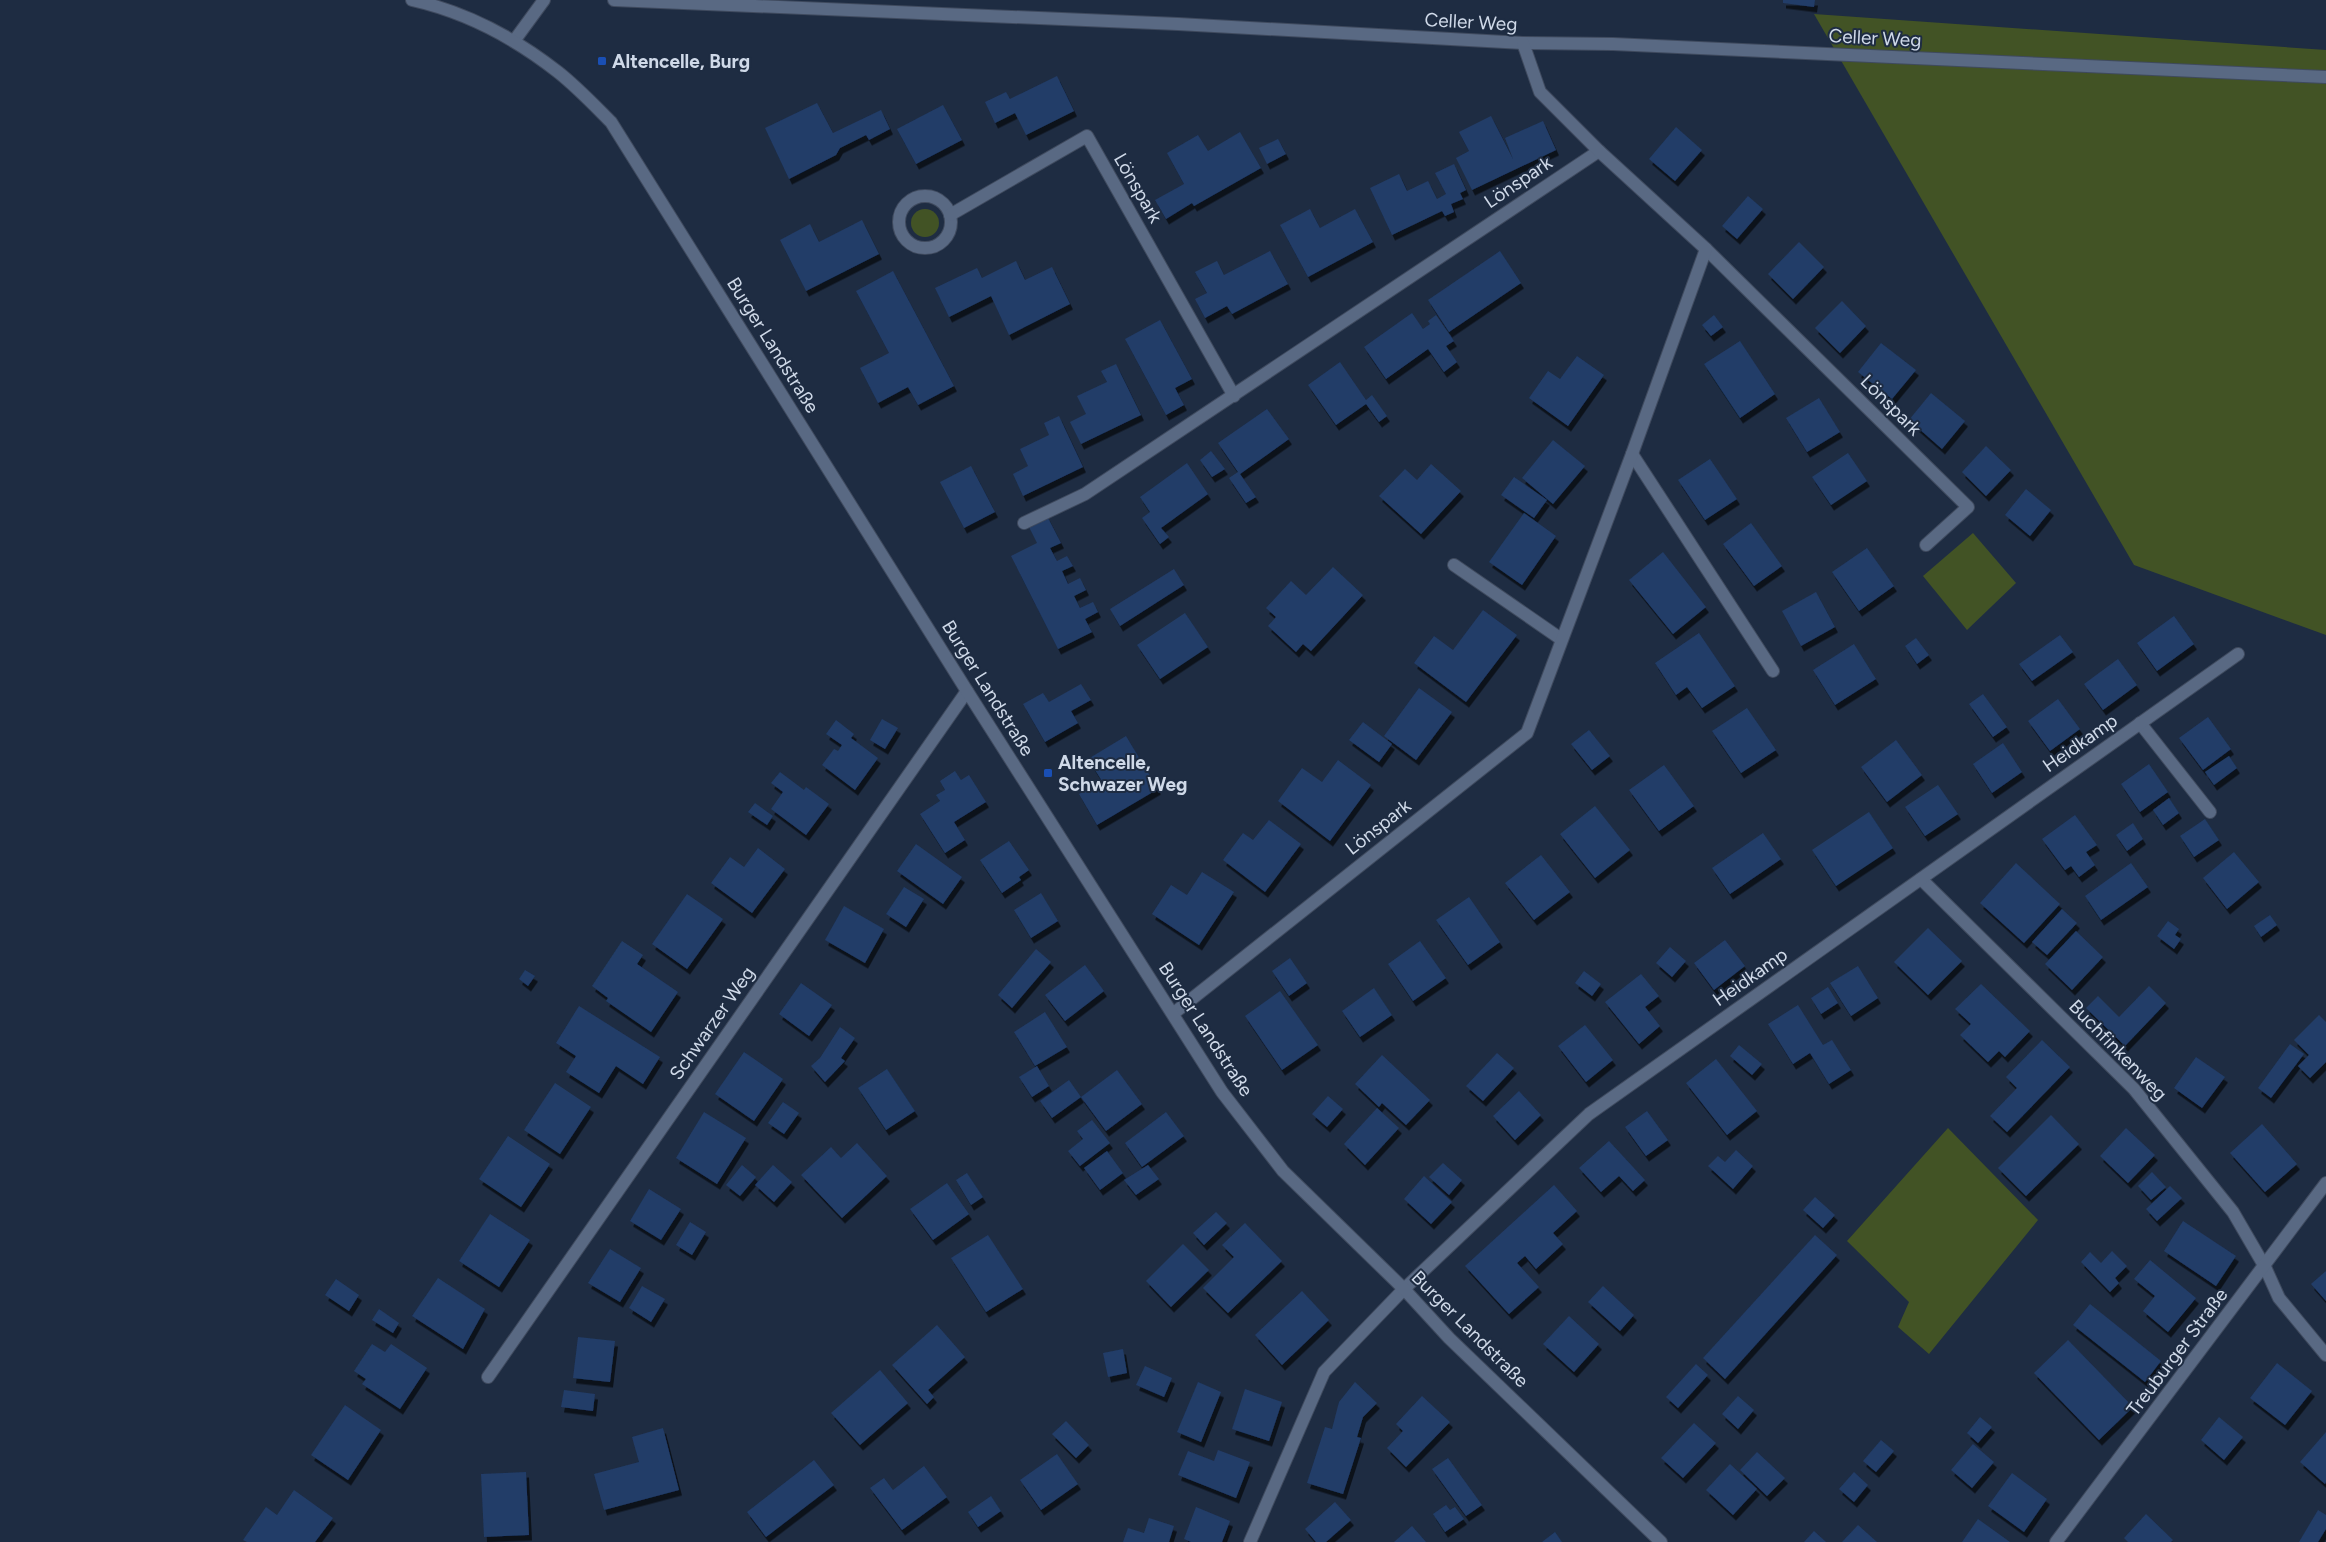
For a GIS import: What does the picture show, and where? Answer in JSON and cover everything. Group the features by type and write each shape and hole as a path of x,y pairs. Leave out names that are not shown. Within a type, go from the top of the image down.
{"street":[{"name":"Burger Landstraße","path":"412,0 443,7 514,41 558,72 611,122 967,691 1174,1013 1222,1092 1283,1171 1404,1289 1449,1338 1661,1542"},
{"path":"514,41 544,0"},
{"name":"Celler Weg","path":"614,0 1168,24 1523,44 1613,44 2326,77"},
{"name":"Lönspark","path":"1523,44 1540,92 1599,151 1706,249 1968,507 1926,545"},
{"name":"Lönspark","path":"950,215 1087,136 1234,396"},
{"name":"Lönspark","path":"1024,523 1085,494 1599,151"},
{"path":"919,196 927,196 942,201 950,215 951,224 944,241 927,248 910,243 900,228 900,212 911,200 919,196"},
{"name":"Lönspark","path":"1174,1013 1527,732 1632,454 1706,249"},
{"path":"1632,454 1773,672"},
{"path":"1454,565 1561,638"},
{"name":"Heidkamp","path":"1250,1542 1324,1372 1404,1289 1589,1114 2238,654"},
{"name":"Schwarzer Weg","path":"488,1377 967,691"},
{"name":"Heidkamp","path":"2140,723 2210,812"},
{"name":"Buchfinkenweg","path":"1921,879 2134,1089 2233,1212 2265,1267 2279,1298 2326,1355"},
{"name":"Treuburger Straße","path":"2056,1542 2265,1267 2326,1183"}],"green space":[{"path":"1814,14 2326,50 2326,635 2134,565"},
{"path":"925,209 935,213 939,223 935,233 925,237 915,233 911,223 915,213"},
{"path":"1973,533 2016,583 1967,630 1923,576"},
{"path":"1948,1128 2038,1220 1929,1354 1898,1327 1909,1302 1847,1241"}],"building":[{"path":"1783,0 1815,0 1814,7 1783,3"},
{"path":"1057,76 1074,111 1026,135 1015,113 995,123 985,102 1006,92 1010,99"},
{"path":"817,103 833,133 881,110 890,129 869,140 866,135 840,148 836,155 789,179 765,128"},
{"path":"943,105 962,140 916,164 897,129"},
{"path":"1491,116 1513,159 1505,138 1543,121 1556,150 1472,190 1456,158 1469,151 1459,132"},
{"path":"1676,127 1702,150 1675,181 1649,159"},
{"path":"1240,132 1261,168 1194,206 1192,203 1166,219 1155,200 1184,184 1167,153 1198,135 1208,151"},
{"path":"1278,139 1286,154 1267,164 1259,148"},
{"path":"1454,164 1466,190 1460,193 1463,199 1451,204 1454,212 1445,216 1442,211 1392,235 1370,188 1399,174 1407,191 1428,181 1437,199 1446,194 1435,173"},
{"path":"1748,196 1763,209 1737,239 1722,226"},
{"path":"1310,209 1320,228 1355,209 1373,242 1308,277 1280,225"},
{"path":"862,220 879,254 806,291 780,240 810,224 819,242"},
{"path":"1799,242 1824,267 1793,299 1768,274"},
{"path":"1270,251 1288,284 1232,314 1227,306 1205,318 1195,299 1207,293 1195,272 1217,261 1224,275"},
{"path":"1500,251 1521,283 1449,332 1428,300"},
{"path":"1016,261 1025,280 1052,267 1070,304 1009,335 991,296 949,317 935,288 977,268 982,278"},
{"path":"893,271 954,386 918,405 908,387 878,403 860,368 889,353 856,291"},
{"path":"1842,301 1866,326 1840,353 1815,328"},
{"path":"1412,313 1423,329 1430,324 1428,321 1436,315 1454,341 1446,346 1457,362 1444,372 1428,349 1386,379 1364,347"},
{"path":"1714,315 1723,327 1711,336 1702,325"},
{"path":"1160,320 1192,379 1175,388 1184,405 1166,415 1125,339"},
{"path":"1740,341 1775,394 1740,418 1704,364"},
{"path":"1881,343 1916,370 1892,399 1858,372"},
{"path":"1577,356 1604,375 1568,426 1529,398 1548,371 1560,379"},
{"path":"1340,362 1366,400 1372,395 1387,416 1379,422 1366,404 1336,425 1308,385"},
{"path":"1116,364 1141,415 1081,444 1070,422 1086,414 1077,396 1107,382 1101,371"},
{"path":"1931,393 1965,421 1942,449 1909,420"},
{"path":"1819,398 1840,432 1807,452 1786,418"},
{"path":"1267,409 1289,439 1240,474 1256,497 1246,503 1229,478 1238,472 1218,443"},
{"path":"1059,416 1083,467 1023,496 1013,474 1028,466 1020,449 1049,435 1044,423"},
{"path":"1553,440 1585,466 1553,504 1522,478"},
{"path":"1986,446 2011,470 1986,496 1962,472"},
{"path":"1211,451 1225,469 1212,477 1200,460"},
{"path":"1848,453 1867,481 1831,505 1812,477"},
{"path":"1710,459 1737,499 1705,520 1678,480"},
{"path":"1187,463 1208,494 1161,528 1169,537 1160,544 1142,518 1150,512 1140,497"},
{"path":"1431,464 1461,491 1421,534 1379,496 1405,469 1417,480"},
{"path":"971,466 995,512 964,528 940,482"},
{"path":"1514,477 1547,500 1534,518 1501,495"},
{"path":"2026,489 2051,510 2030,536 2005,515"},
{"path":"1524,513 1556,536 1522,585 1489,562"},
{"path":"1047,516 1061,543 1050,548 1057,561 1067,556 1073,566 1062,571 1068,584 1080,578 1086,590 1074,596 1080,608 1093,602 1098,612 1085,619 1092,632 1058,649 1011,556 1037,543 1028,525"},
{"path":"1751,523 1782,566 1754,586 1723,544"},
{"path":"1867,548 1894,586 1859,611 1832,572"},
{"path":"1663,552 1706,607 1673,634 1629,580"},
{"path":"1333,567 1363,595 1311,651 1303,644 1296,652 1268,626 1276,617 1266,608 1291,581 1306,595"},
{"path":"1174,569 1184,585 1120,626 1110,609"},
{"path":"1816,592 1835,627 1801,646 1782,611"},
{"path":"1483,610 1517,635 1466,702 1414,663 1434,636 1453,650"},
{"path":"1185,613 1208,647 1160,679 1137,645"},
{"path":"2174,616 2194,644 2157,671 2137,643"},
{"path":"1699,633 1735,686 1702,708 1687,687 1676,695 1655,663"},
{"path":"2060,635 2073,652 2032,681 2019,664"},
{"path":"1916,638 1929,655 1917,664 1905,646"},
{"path":"1854,644 1876,679 1835,705 1813,670"},
{"path":"2118,659 2137,685 2103,710 2084,684"},
{"path":"1081,684 1091,700 1071,711 1078,723 1045,742 1023,704 1043,693 1049,702"},
{"path":"1419,688 1452,712 1416,760 1384,736"},
{"path":"1983,694 2007,727 1993,737 1969,704"},
{"path":"2058,699 2080,729 2050,751 2028,721"},
{"path":"1747,708 1776,750 1741,773 1712,731"},
{"path":"2208,717 2231,749 2203,770 2179,738"},
{"path":"882,719 898,728 885,749 870,740"},
{"path":"836,720 854,734 851,738 878,758 855,790 822,765 834,749 838,751 842,745 826,734"},
{"path":"1363,722 1392,744 1379,762 1349,740"},
{"path":"1589,730 1610,756 1592,770 1571,744"},
{"path":"1126,736 1158,789 1097,825 1079,794 1102,781 1088,759"},
{"path":"1896,740 1922,775 1887,802 1861,767"},
{"path":"2003,743 2022,772 1992,793 1973,764"},
{"path":"2229,756 2237,768 2214,785 2205,772"},
{"path":"1338,760 1371,785 1330,841 1278,801 1302,768 1322,782"},
{"path":"2149,764 2168,792 2140,812 2121,784"},
{"path":"1664,765 1694,806 1659,831 1629,790"},
{"path":"955,771 961,780 969,775 986,802 954,822 965,840 945,853 920,814 940,801 936,795 945,790 940,781"},
{"path":"780,772 804,790 806,787 829,804 806,835 771,809 783,792 771,783"},
{"path":"1938,785 1958,814 1925,836 1905,807"},
{"path":"2169,798 2179,813 2163,825 2153,810"},
{"path":"755,803 773,816 767,825 748,812"},
{"path":"1595,806 1630,850 1595,878 1560,834"},
{"path":"1869,812 1893,848 1836,886 1812,850"},
{"path":"2075,815 2097,845 2086,852 2095,865 2079,877 2071,866 2065,870 2042,839"},
{"path":"2205,819 2219,840 2194,857 2180,836"},
{"path":"1269,820 1301,844 1265,892 1223,860 1243,833 1253,840"},
{"path":"2133,823 2143,839 2127,851 2116,835"},
{"path":"1763,833 1781,859 1730,894 1712,868"},
{"path":"1009,841 1029,870 1019,877 1021,880 1002,893 980,860"},
{"path":"916,844 962,877 943,904 897,871"},
{"path":"758,848 785,869 752,913 711,883 730,857 744,867"},
{"path":"2234,852 2259,882 2227,909 2203,878"},
{"path":"1541,855 1570,892 1534,920 1505,883"},
{"path":"2016,863 2060,904 2024,943 1980,903"},
{"path":"2131,863 2148,887 2101,920 2085,896"},
{"path":"1202,872 1234,892 1199,945 1152,914 1171,885 1187,895"},
{"path":"904,887 924,899 906,927 886,914"},
{"path":"1041,893 1058,921 1031,938 1014,910"},
{"path":"687,894 723,919 687,969 652,944"},
{"path":"1469,897 1500,942 1468,965 1436,920"},
{"path":"844,906 884,929 865,963 825,940"},
{"path":"2062,909 2077,923 2047,955 2032,942"},
{"path":"2270,915 2277,925 2261,937 2254,926"},
{"path":"2168,921 2179,929 2175,935 2181,939 2174,949 2157,936"},
{"path":"1928,928 1962,961 1928,995 1894,962"},
{"path":"2076,931 2103,957 2072,990 2045,964"},
{"path":"1725,940 1745,966 1714,990 1694,963"},
{"path":"622,941 643,955 637,964 678,992 651,1032 606,1001 608,998 592,986"},
{"path":"1420,941 1446,978 1413,1001 1388,964"},
{"path":"1670,947 1686,961 1672,977 1656,963"},
{"path":"1036,949 1051,962 1012,1008 998,995"},
{"path":"1290,958 1307,983 1289,996 1272,971"},
{"path":"1085,965 1104,991 1065,1021 1045,995"},
{"path":"1858,966 1878,998 1851,1016 1830,983"},
{"path":"525,970 535,976 528,986 519,979"},
{"path":"1584,971 1601,984 1592,996 1575,983"},
{"path":"1641,974 1659,996 1645,1007 1660,1026 1639,1044 1605,1002"},
{"path":"801,983 832,1005 809,1036 779,1014"},
{"path":"1981,984 2030,1031 2005,1057 1999,1051 1988,1062 1960,1035 1971,1024 1955,1009"},
{"path":"2149,986 2166,1003 2125,1046 2086,1008 2098,996 2119,1017"},
{"path":"1828,987 1838,1003 1821,1014 1811,998"},
{"path":"1374,988 1392,1015 1360,1037 1342,1011"},
{"path":"1280,991 1318,1045 1282,1070 1245,1016"},
{"path":"1798,1005 1823,1045 1832,1040 1851,1070 1829,1084 1810,1053 1793,1064 1768,1024"},
{"path":"579,1006 660,1057 643,1084 616,1066 599,1093 566,1072 576,1056 556,1043"},
{"path":"1045,1012 1067,1047 1035,1066 1014,1032"},
{"path":"2319,1015 2326,1022 2326,1062 2310,1078 2298,1066 2309,1055 2294,1040"},
{"path":"1585,1025 1613,1060 1586,1082 1558,1046"},
{"path":"840,1027 855,1038 841,1058 845,1061 825,1082 811,1066 820,1058"},
{"path":"2042,1040 2070,1067 2007,1132 1990,1116 2017,1088 2006,1077"},
{"path":"2290,1044 2304,1054 2271,1098 2258,1088"},
{"path":"1739,1045 1762,1064 1752,1075 1730,1056"},
{"path":"744,1052 783,1079 754,1121 715,1094"},
{"path":"1497,1053 1514,1068 1483,1101 1466,1086"},
{"path":"1382,1055 1430,1100 1406,1125 1382,1103 1379,1107 1355,1084"},
{"path":"2196,1057 2225,1077 2202,1108 2174,1088"},
{"path":"1716,1059 1757,1111 1727,1135 1686,1083"},
{"path":"1037,1066 1049,1086 1032,1097 1019,1077"},
{"path":"887,1069 915,1111 886,1130 858,1088"},
{"path":"1117,1070 1142,1104 1106,1131 1081,1097"},
{"path":"1069,1080 1081,1097 1052,1118 1040,1101"},
{"path":"555,1083 591,1107 560,1154 524,1130"},
{"path":"1519,1091 1541,1115 1515,1140 1493,1116"},
{"path":"1328,1096 1343,1109 1327,1127 1312,1114"},
{"path":"783,1102 799,1113 784,1134 768,1123"},
{"path":"1377,1108 1399,1128 1365,1165 1344,1144"},
{"path":"1647,1111 1668,1140 1646,1156 1625,1127"},
{"path":"704,1112 746,1138 717,1184 676,1158"},
{"path":"1166,1112 1184,1136 1142,1167 1125,1143"},
{"path":"2051,1115 2079,1144 2026,1196 1998,1168"},
{"path":"1092,1120 1110,1143 1080,1166 1068,1151 1083,1139 1077,1131"},
{"path":"2262,1124 2297,1164 2265,1192 2230,1153"},
{"path":"2126,1128 2155,1155 2128,1183 2100,1156"},
{"path":"508,1136 550,1164 521,1207 479,1179"},
{"path":"1609,1141 1645,1180 1633,1191 1619,1176 1601,1192 1579,1168"},
{"path":"857,1143 887,1176 842,1218 801,1175 831,1147 841,1158"},
{"path":"1736,1150 1753,1166 1733,1189 1708,1166 1718,1156 1725,1162"},
{"path":"1107,1151 1123,1173 1100,1190 1084,1168"},
{"path":"1443,1163 1462,1180 1449,1195 1429,1177"},
{"path":"742,1165 756,1177 740,1196 726,1185"},
{"path":"773,1165 792,1182 774,1202 755,1185"},
{"path":"1148,1165 1159,1179 1136,1195 1124,1180"},
{"path":"2152,1172 2166,1187 2151,1200 2138,1186"},
{"path":"967,1173 983,1197 971,1205 956,1180"},
{"path":"1424,1176 1452,1202 1431,1224 1404,1199"},
{"path":"947,1183 969,1214 933,1240 910,1209"},
{"path":"1554,1185 1577,1211 1553,1233 1563,1244 1536,1269 1525,1256 1517,1263 1539,1287 1509,1314 1465,1266"},
{"path":"2170,1186 2182,1198 2157,1221 2146,1209"},
{"path":"649,1189 681,1209 661,1240 630,1221"},
{"path":"1815,1197 1835,1215 1823,1228 1803,1210"},
{"path":"1216,1212 1227,1223 1204,1245 1193,1233"},
{"path":"490,1214 530,1240 499,1287 459,1261"},
{"path":"2183,1221 2236,1256 2216,1286 2164,1251"},
{"path":"690,1222 706,1232 692,1255 676,1245"},
{"path":"1245,1223 1282,1261 1228,1313 1203,1288 1234,1257 1222,1245"},
{"path":"988,1235 1023,1289 986,1312 951,1258"},
{"path":"1815,1235 1837,1255 1725,1379 1703,1358"},
{"path":"1183,1244 1209,1270 1171,1307 1146,1281"},
{"path":"610,1249 641,1268 620,1302 588,1283"},
{"path":"2112,1251 2127,1266 2115,1278 2119,1283 2110,1292 2081,1262 2090,1252 2101,1263"},
{"path":"2150,1260 2196,1298 2168,1332 2143,1311 2155,1296 2134,1279"},
{"path":"2326,1271 2326,1301 2311,1284"},
{"path":"438,1278 485,1309 463,1349 412,1316"},
{"path":"336,1279 359,1295 349,1311 325,1295"},
{"path":"642,1286 665,1299 651,1322 629,1308"},
{"path":"1603,1286 1634,1315 1620,1331 1588,1302"},
{"path":"1302,1291 1329,1320 1282,1365 1255,1335"},
{"path":"2090,1304 2161,1361 2145,1382 2073,1325"},
{"path":"379,1309 399,1323 393,1333 372,1320"},
{"path":"1569,1316 1599,1344 1574,1372 1543,1344"},
{"path":"937,1325 965,1357 928,1390 934,1397 927,1404 892,1365"},
{"path":"578,1337 615,1341 610,1382 573,1378"},
{"path":"2068,1340 2133,1407 2099,1440 2034,1373"},
{"path":"372,1344 385,1352 391,1344 427,1368 400,1409 362,1384 366,1379 354,1371"},
{"path":"1123,1349 1127,1373 1108,1377 1103,1353"},
{"path":"2277,1363 2312,1391 2285,1425 2250,1398"},
{"path":"1696,1364 1708,1375 1678,1408 1666,1397"},
{"path":"1145,1366 1172,1378 1164,1397 1136,1385"},
{"path":"880,1370 908,1403 860,1445 831,1413"},
{"path":"1198,1382 1221,1392 1201,1442 1177,1432"},
{"path":"1355,1382 1377,1403 1363,1417 1357,1437 1361,1438 1343,1494 1307,1483 1325,1427 1332,1429 1339,1402"},
{"path":"1245,1389 1282,1402 1269,1441 1232,1429"},
{"path":"564,1390 595,1394 593,1411 561,1407"},
{"path":"1422,1396 1450,1422 1406,1467 1387,1448 1403,1431 1396,1424"},
{"path":"1738,1396 1754,1410 1738,1429 1722,1414"},
{"path":"345,1405 381,1430 348,1480 311,1455"},
{"path":"1980,1417 1992,1427 1978,1443 1967,1433"},
{"path":"2219,1417 2243,1437 2224,1460 2201,1440"},
{"path":"1066,1421 1089,1445 1076,1458 1052,1434"},
{"path":"1694,1423 1716,1443 1683,1478 1661,1458"},
{"path":"663,1428 679,1490 604,1510 594,1474 639,1462 632,1437"},
{"path":"2326,1432 2326,1482 2325,1484 2300,1462"},
{"path":"1881,1440 1894,1451 1876,1472 1863,1461"},
{"path":"1973,1444 1994,1462 1972,1488 1951,1470"},
{"path":"1218,1450 1250,1462 1236,1498 1178,1475 1188,1451 1214,1461"},
{"path":"1757,1452 1785,1478 1767,1496 1740,1470"},
{"path":"1057,1454 1078,1484 1041,1510 1020,1480"},
{"path":"1448,1458 1482,1505 1466,1516 1432,1469"},
{"path":"814,1460 834,1485 766,1537 747,1512"},
{"path":"1730,1464 1757,1489 1733,1515 1706,1490"},
{"path":"924,1466 947,1497 902,1530 870,1488 884,1478 893,1490"},
{"path":"526,1472 529,1535 484,1537 481,1474"},
{"path":"1854,1472 1868,1485 1854,1502 1839,1489"},
{"path":"2012,1473 2047,1499 2024,1532 1988,1506"},
{"path":"294,1490 333,1518 315,1542 247,1542 243,1540 266,1507 277,1515"},
{"path":"991,1496 1001,1511 978,1527 968,1512"},
{"path":"1335,1502 1351,1520 1326,1542 1316,1542 1305,1529"},
{"path":"1446,1505 1450,1510 1455,1507 1464,1519 1445,1532 1433,1514"},
{"path":"1196,1507 1230,1521 1222,1542 1191,1542 1184,1539"},
{"path":"2318,1510 2326,1515 2326,1529 2318,1542 2299,1542"},
{"path":"2146,1514 2173,1540 2171,1542 2128,1542 2124,1538"},
{"path":"1149,1518 1174,1526 1169,1542 1123,1542 1128,1528 1144,1533"},
{"path":"1978,1519 2010,1542 1962,1542"},
{"path":"1858,1525 1877,1542 1842,1542"},
{"path":"1412,1526 1426,1542 1394,1542"},
{"path":"1814,1531 1826,1542 1804,1542"},
{"path":"1555,1532 1562,1542 1542,1542"}],"place":[{"name":"Altencelle, Burg","path":"602,61"},
{"name":"Altencelle, Schwazer Weg","path":"1048,773"}]}
